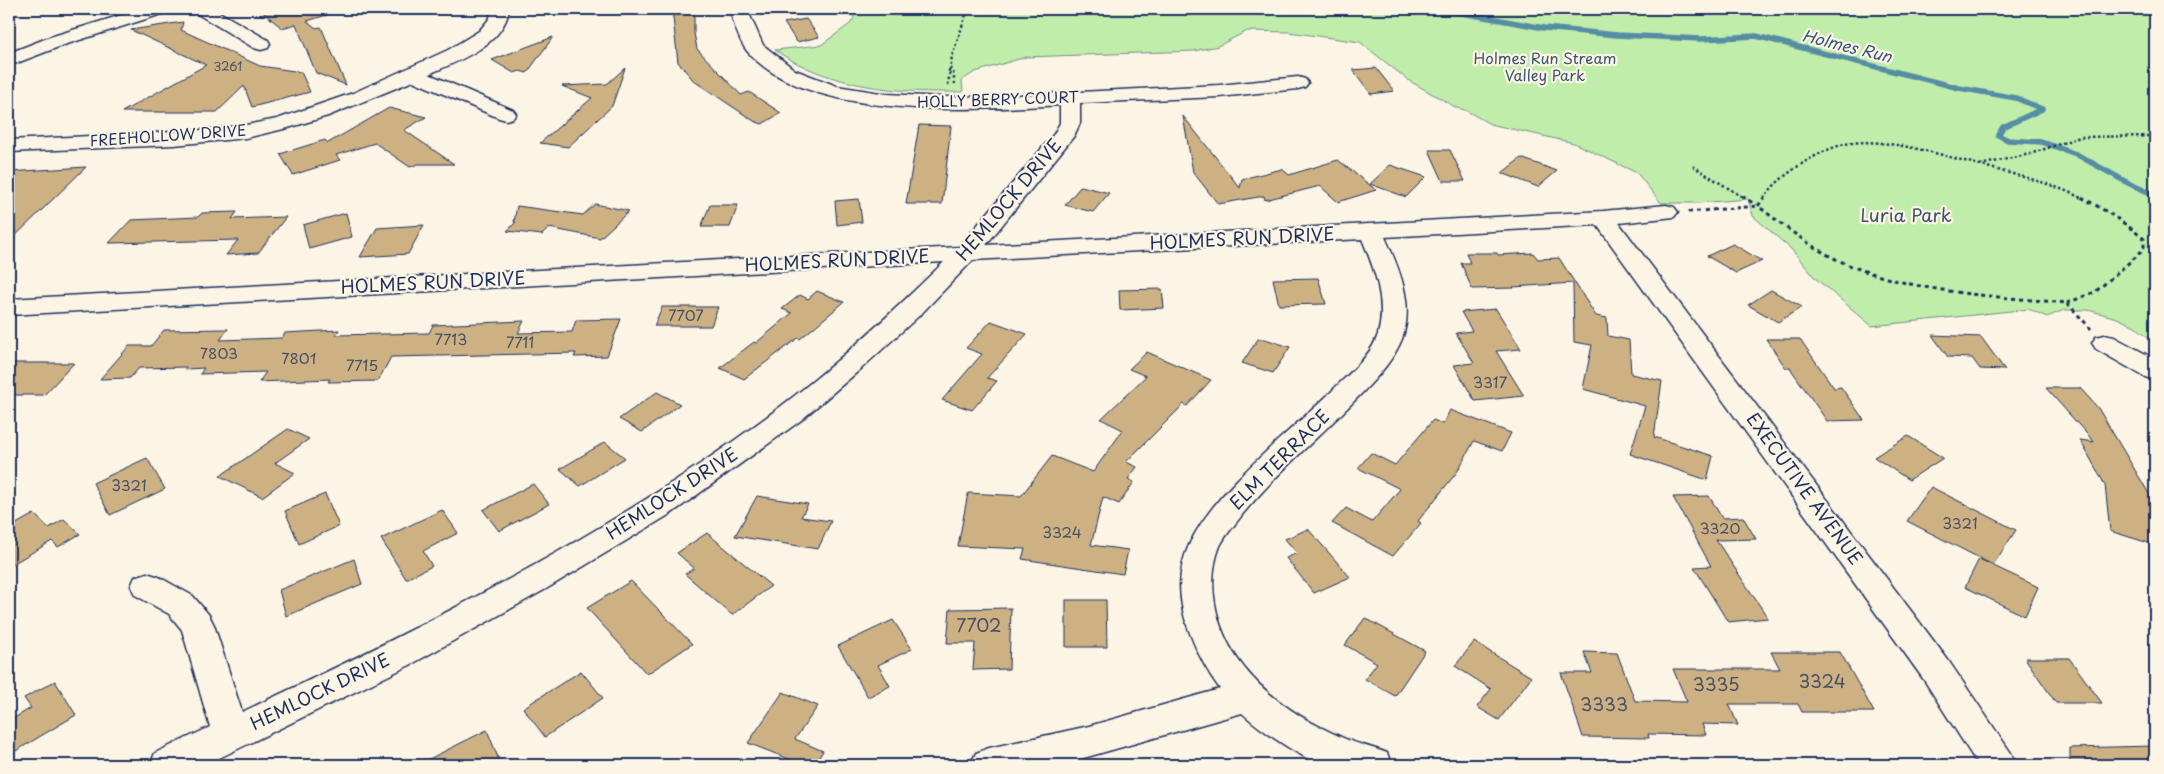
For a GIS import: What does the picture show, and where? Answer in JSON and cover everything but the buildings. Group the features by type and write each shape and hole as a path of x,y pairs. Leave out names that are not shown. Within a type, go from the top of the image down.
{"street":[{"path":"9,60 57,41 159,9"},
{"path":"202,9 261,44"},
{"name":"FREEHOLLOW DRIVE","path":"9,146 173,138 238,132 313,115 341,105 454,55 483,38 497,21 500,9"},
{"name":"HOLLY BERRY COURT","path":"738,9 744,32 751,44 771,64 801,80 826,88 881,100 915,103 986,102 1231,90 1298,83"},
{"path":"412,74 506,114"},
{"name":"HEMLOCK DRIVE","path":"168,765 398,655 535,580 661,505 790,414 853,362 913,307 966,254 1064,136 1071,118 1070,98"},
{"name":"HOLMES RUN DRIVE","path":"9,307 1603,218 1666,212"},
{"name":"EXECUTIVE AVENUE","path":"1603,218 1936,670 1998,765"},
{"name":"ELM TERRACE","path":"1370,231 1385,264 1392,287 1394,306 1390,333 1386,344 1372,366 1346,393 1241,494 1215,528 1204,548 1197,575 1198,605 1208,638 1225,670 1248,696 1265,711 1305,739 1374,765"},
{"path":"2104,343 2130,355 2155,371"},
{"path":"147,586 181,605 197,625 231,735"},
{"path":"990,765 1089,742 1248,696"}],"path":[{"path":"949,88 948,74 959,32 968,9"},
{"path":"1979,165 2030,154 2080,136 2155,136"},
{"path":"1693,166 1758,206 1792,233 1847,264 1868,272 1920,285 1961,292 2067,303 2095,292 2139,254 2144,246 2144,239 2128,226 2073,194 2054,186 1979,165 1888,145 1861,142 1844,144 1828,151 1784,176 1769,189 1758,206"},
{"path":"1666,212 1758,206"},
{"path":"2067,303 2104,343"}],"green space":[{"path":"852,9 2155,9 2155,343 2135,326 2117,318 2088,310 2064,310 2047,317 2029,309 1872,326 1815,278 1792,250 1753,216 1748,199 1698,203 1661,203 1637,173 1574,143 1490,124 1465,110 1457,108 1408,80 1360,42 1289,32 1247,31 1218,46 1194,51 1026,57 975,72 962,80 963,92 914,91 865,86 818,73 796,63 775,50 821,45 850,24 854,18"}],"waterway":[{"name":"Holmes Run","path":"1422,9 1462,13 1544,28 1617,35 1701,39 1756,36 1959,88 2016,98 2042,109 2003,127 1998,135 2008,140 2042,142 2076,154 2130,184 2155,195"}],"park label":[{"name":"Holmes Run Stream Valley Park","path":"1545,68"},
{"name":"Luria Park","path":"1906,216"}]}
